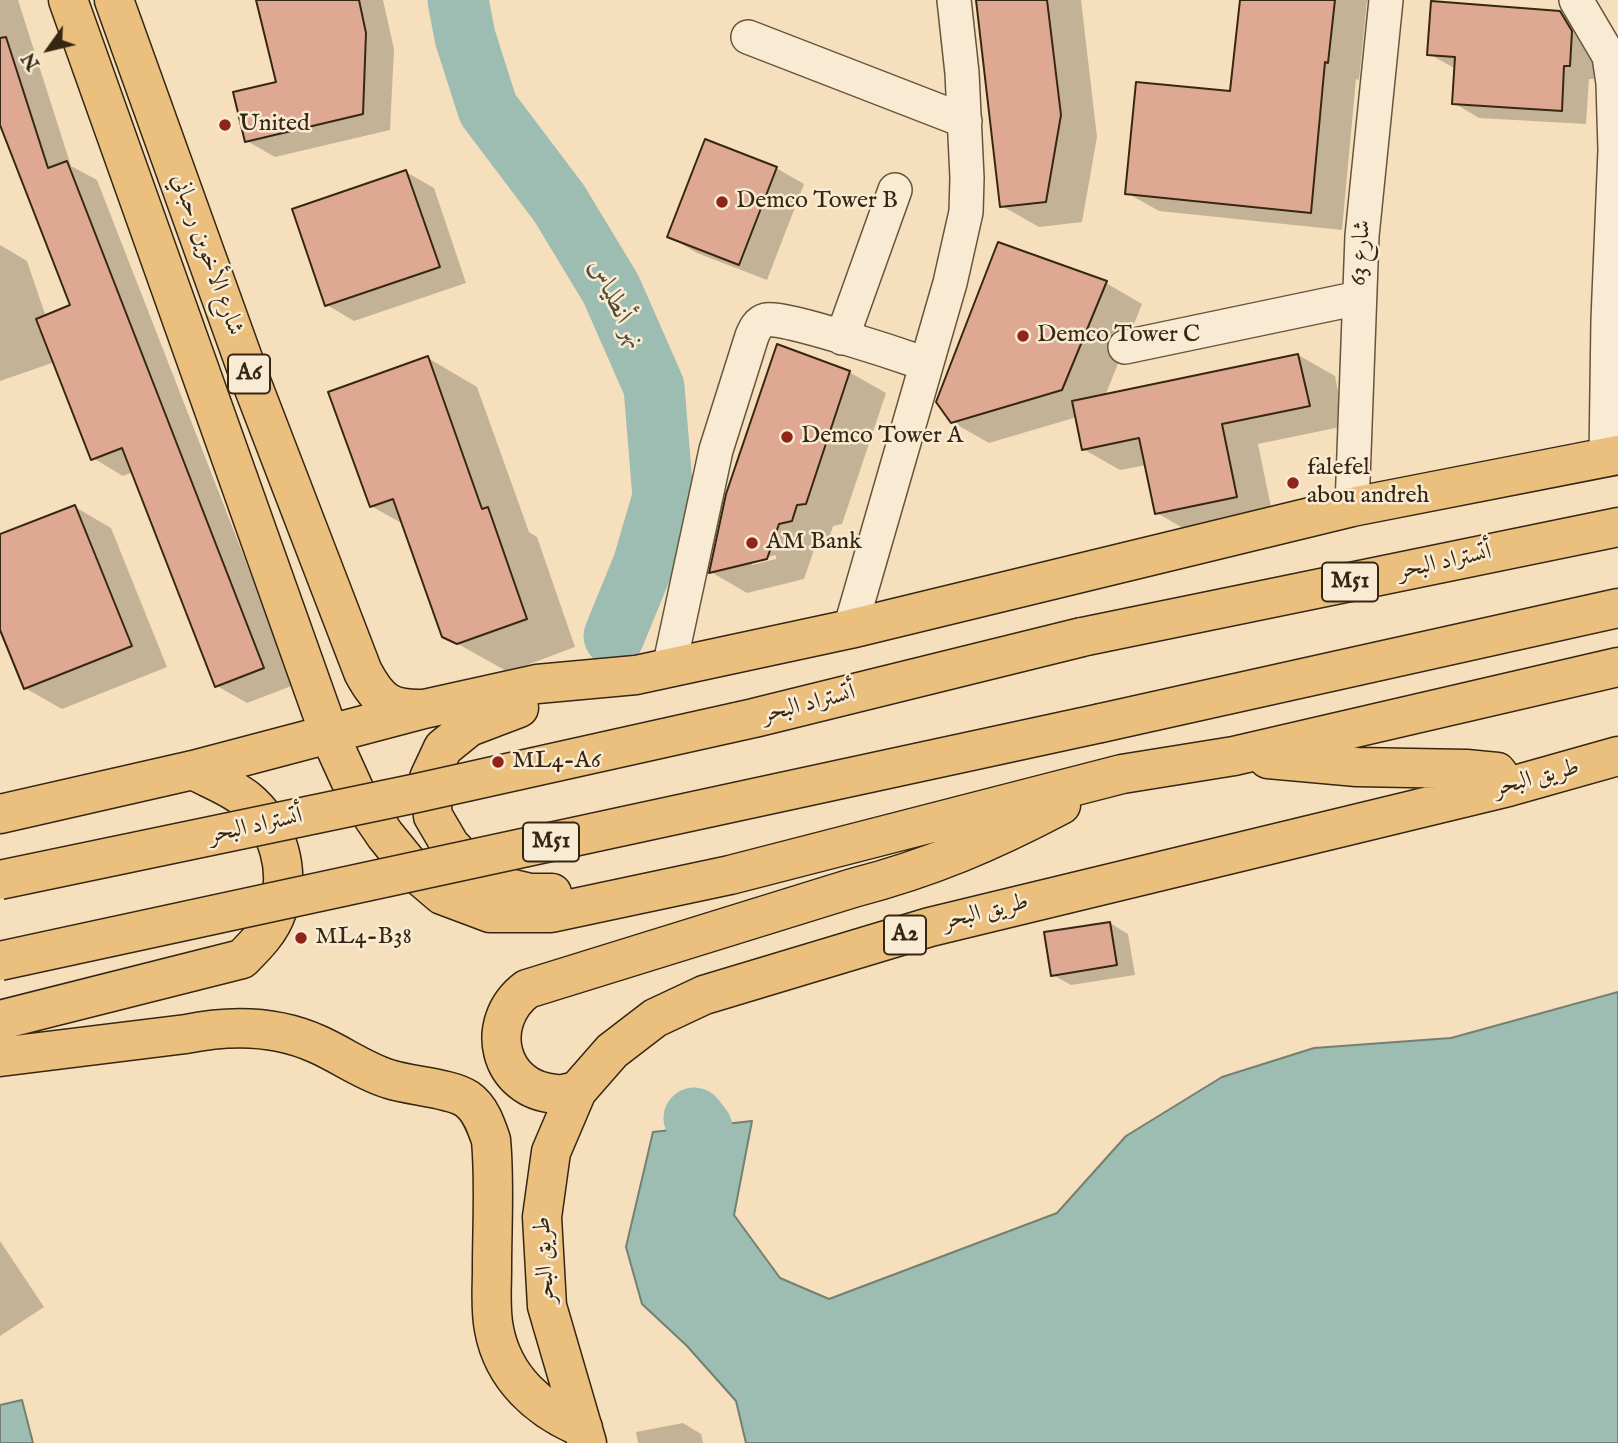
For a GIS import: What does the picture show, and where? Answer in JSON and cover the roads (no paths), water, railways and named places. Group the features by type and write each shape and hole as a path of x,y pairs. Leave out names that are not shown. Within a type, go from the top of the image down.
{"highway":[{"name":"شارع الأخوين رحباني","path":"68,0 330,736 355,790 385,835 415,872 442,895 490,913 551,913 730,875"},
{"name":"شارع الأخوين رحباني","path":"114,0 251,381 363,672 379,698 390,705 406,710 424,709"},
{"path":"1612,456 1352,507 850,629 652,672 507,711 469,727 443,748 429,778 433,816 450,845 474,871 496,885 530,893 568,892 730,875 1122,774 1234,755 1618,667"},
{"name":"أتستراد البحر","path":"0,880 417,793 741,721 1082,637 1618,527"},
{"name":"M51","path":"0,961 1101,723 1618,608"},
{"path":"0,814 193,770 330,736 424,709 537,684 652,672"},
{"path":"1234,755 1357,766 1497,772 1508,788"},
{"name":"طريق البحر","path":"585,1436 547,1306 542,1217 551,1152 578,1091 612,1051 655,1018 704,995 930,927 1508,788 1618,756"},
{"path":"0,1020 242,959 261,939 277,912 284,881 280,850 267,822 246,799 193,770"},
{"path":"578,1091 558,1094 538,1091 520,1081 508,1065 501,1045 502,1023 512,1004 527,989 906,874 977,847 1122,774"},
{"path":"0,1057 212,1029 251,1028 289,1034 316,1043 385,1078 459,1095 469,1100 485,1124 491,1140 492,1307 498,1347 521,1387 539,1405 585,1436"}],"street":[{"path":"850,629 950,283 966,212 965,121 954,0"},
{"name":"شارع 63","path":"1352,507 1362,236 1386,0"},
{"path":"1576,0 1609,57 1613,83 1615,150 1608,320 1612,456"},
{"path":"748,37 965,121"},
{"path":"842,338 895,190"},
{"path":"1125,347 1359,298"},
{"path":"652,672 752,336 763,322 774,319 926,363"}],"water":[{"path":"1618,992 1618,1443 746,1443 736,1401 687,1346 642,1304 626,1247 653,1132 752,1121 734,1215 780,1278 829,1299 1057,1213 1126,1136 1222,1077 1314,1048 1451,1038"},
{"path":"22,1400 33,1443 0,1443 0,1405"}],"waterway":[{"name":"نهر أنطلياس","path":"458,0 465,37 488,109 559,203 611,289 654,387 663,497 643,565 614,636"},
{"name":"نهر أنطلياس","path":"694,1118 702,1128"}],"place":[{"name":"United","path":"225,125"},
{"name":"Demco Tower B","path":"722,202"},
{"name":"Demco Tower C","path":"1023,336"},
{"name":"Demco Tower A","path":"787,437"},
{"name":"falefel abou andreh","path":"1293,483"},
{"name":"AM Bank","path":"752,543"},
{"name":"ML4-A6","path":"498,762"},
{"name":"ML4-B38","path":"301,938"}]}
